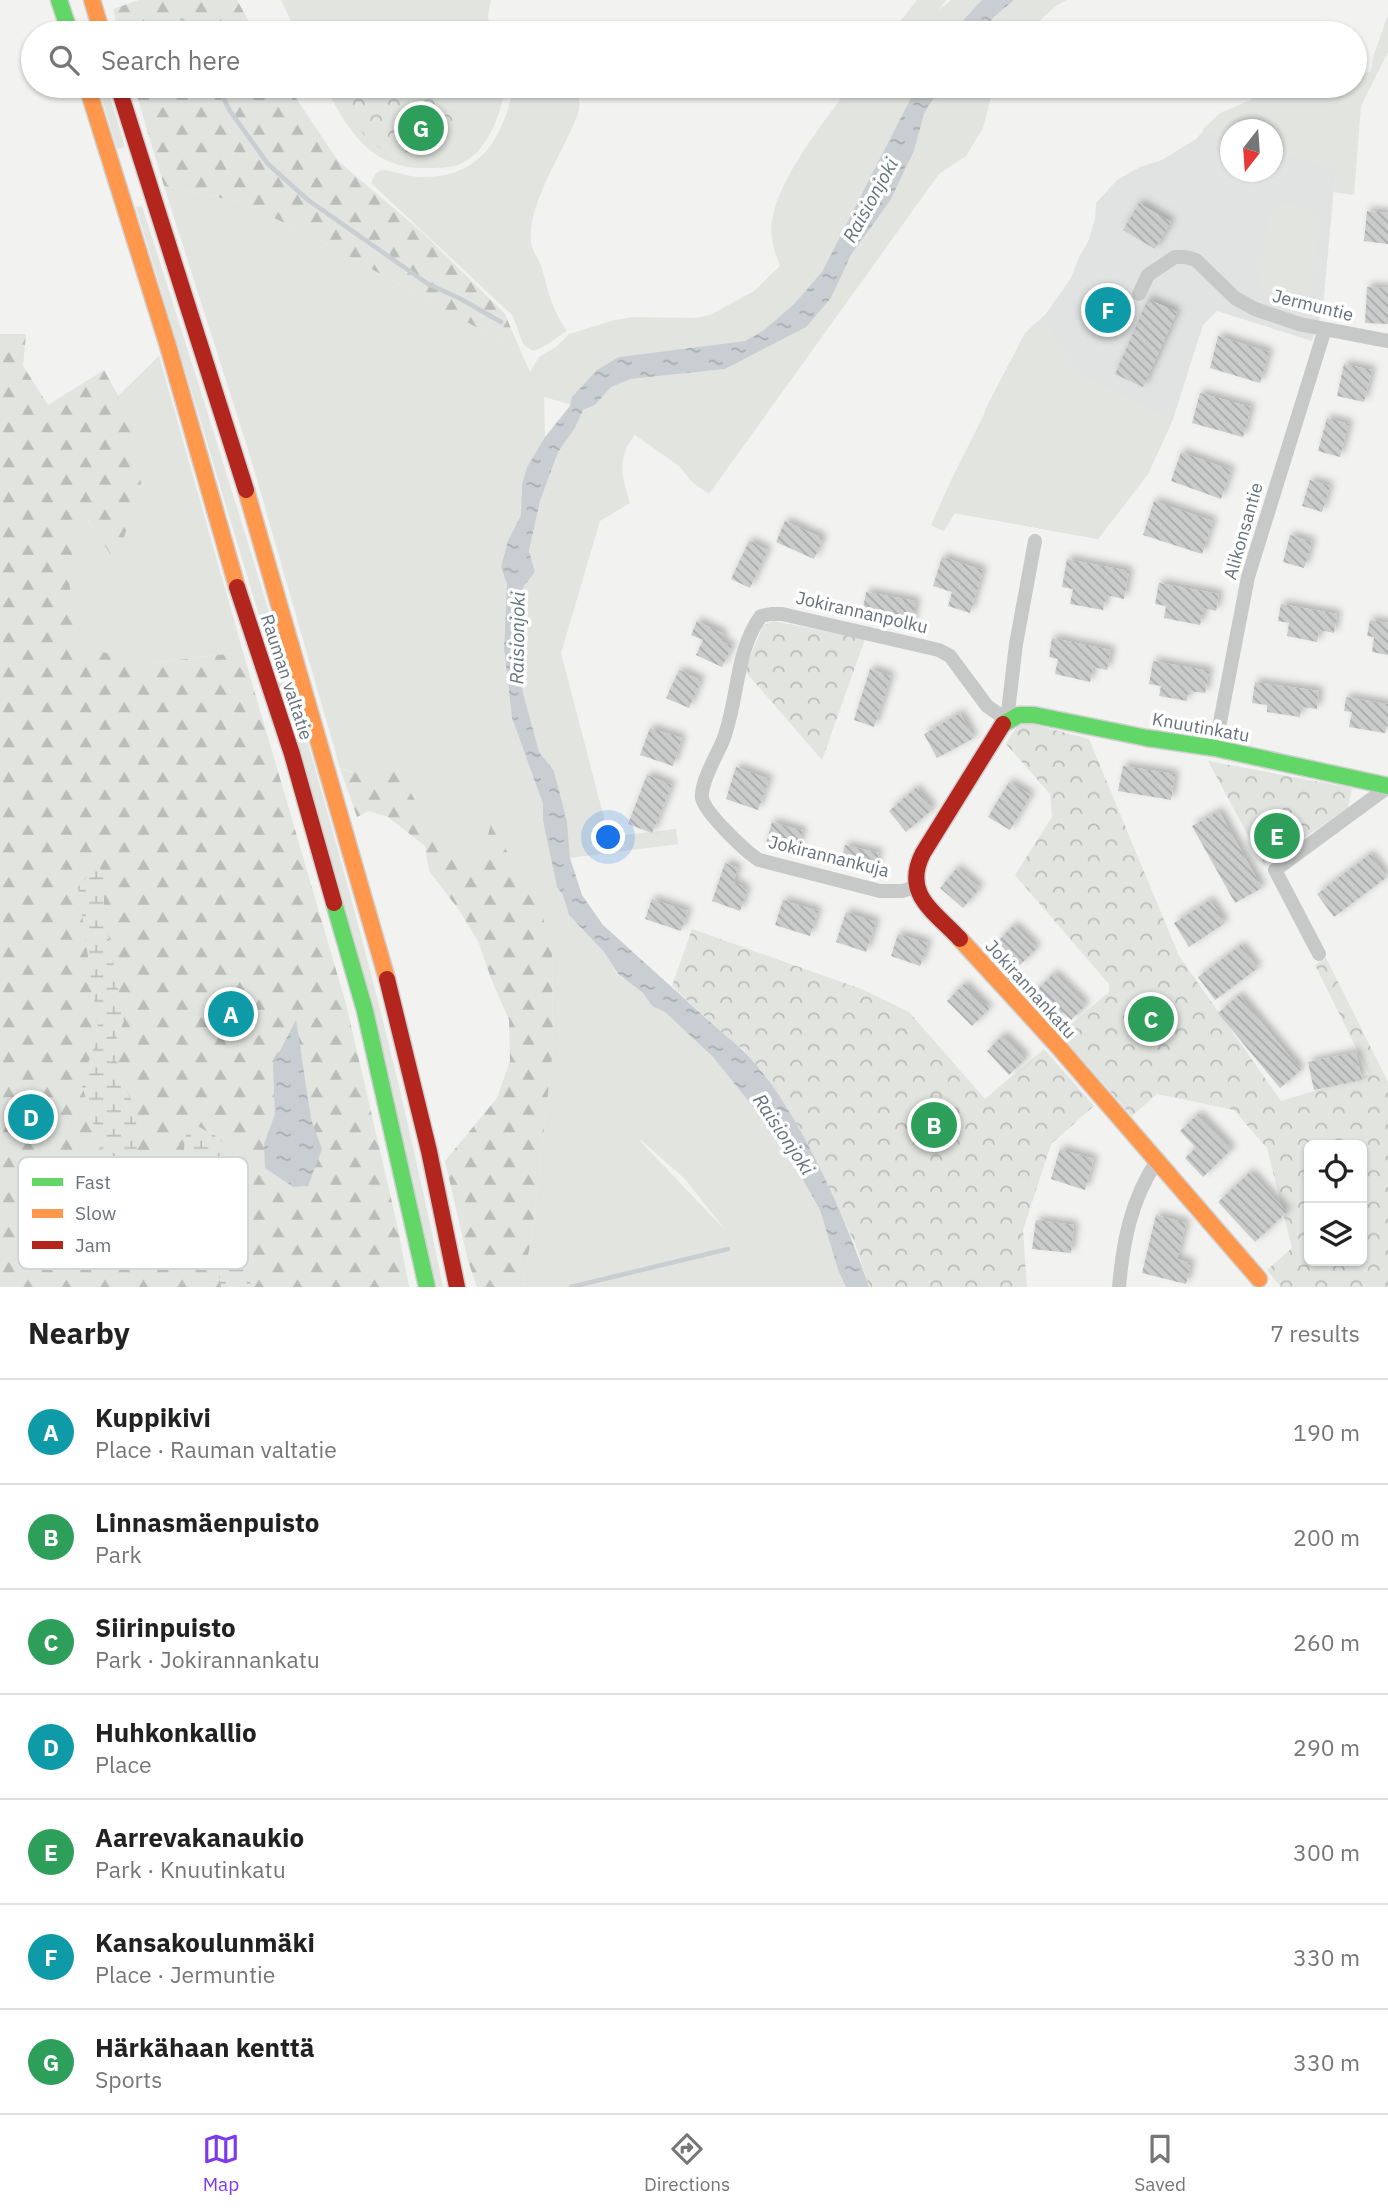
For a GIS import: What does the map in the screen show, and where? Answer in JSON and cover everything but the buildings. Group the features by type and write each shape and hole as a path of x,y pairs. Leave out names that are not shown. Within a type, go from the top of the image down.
{"main road":[{"path":"59,0 66,21"},
{"path":"92,0 98,21"},
{"name":"Rauman valtatie","path":"91,98 168,346 225,551 292,754 365,1011 426,1287"},
{"name":"Rauman valtatie","path":"122,98 194,319 344,825 395,1006 457,1287"},
{"name":"Knuutinkatu","path":"1007,720 1016,716 1034,715 1147,738 1215,748 1388,786"},
{"path":"914,887 914,875 923,853 1007,720"},
{"name":"Jokirannankatu","path":"914,887 1259,1279"}],"street":[{"name":"Jermuntie","path":"1139,294 1148,275 1175,257 1185,257 1196,260 1235,298 1255,309 1287,321 1388,341"},
{"name":"Alikonsantie","path":"1215,748 1248,577 1325,330"},
{"path":"1007,720 1016,643 1035,541"},
{"name":"Jokirannanpolku","path":"761,616 782,614 939,650 950,656 987,706 1007,720"},
{"name":"Jokirannankuja","path":"761,616 754,625 743,654 724,738 703,787 702,798 707,808 736,842 760,860 880,891 903,891 914,887"},
{"name":"Knuutinkatu","path":"1319,954 1275,870 1388,786"},
{"path":"1119,1287 1121,1261 1134,1201 1143,1180 1157,1161"}],"shaded area":[{"path":"1254,98 1342,100 1323,307 1312,341 1217,311 1203,325 1173,419 1148,474 1098,539 954,513 986,408 1025,333 1045,315 1071,278 1088,242 1095,219 1096,203 1117,180 1140,167 1162,160 1196,139 1219,114"}],"green space":[{"path":"139,0 237,0 248,21 116,21 113,9"},
{"path":"281,0 491,0 489,21 291,21"},
{"path":"917,0 946,0 939,10 951,0 982,0 962,21 900,21"},
{"path":"1014,0 1067,0 1039,21 991,21"},
{"path":"1388,15 1388,52 1367,94 1367,72 1371,71 1373,57"},
{"path":"102,98 111,98 125,147 117,149"},
{"path":"138,98 296,98 338,161 423,233 505,314 521,352 312,236 240,202 164,186"},
{"path":"331,98 503,98 491,132 477,152 458,165 442,168 404,166 377,155 363,144"},
{"path":"339,98 456,98 458,130 426,162 393,155 368,141"},
{"path":"511,98 579,98 579,101 577,116 540,195 531,227 532,246 555,310 567,331 533,351 523,344 513,316 371,183 376,173 382,170 419,177 440,176 473,163 495,139"},
{"path":"841,98 911,98 822,273 795,303 764,330 745,341 619,357 576,406 544,397 545,437 527,467 522,484 521,515 508,542 501,567 507,584 504,648 512,718 543,804 543,821 557,886 563,894 569,915 604,952 618,975 643,993 652,1006 665,1012 713,1057 782,1143 820,1210 838,1270 846,1287 523,1287 533,1226 553,1049 552,950 491,825 483,852 460,866 435,835 373,773 360,774 340,768 252,462 164,186 240,202 312,236 521,352 530,372 539,357 556,347 569,334 634,317 696,318 710,315 754,291 780,266 773,242 772,220 787,180 812,138","holes":["641,1140 685,1179 726,1231 640,1141"]},
{"path":"934,98 991,98 983,128 966,156 939,174 709,494 693,483 679,466 635,435 629,443 622,468 630,503 600,521 561,653 609,837 676,829 678,844 570,858 567,821 554,771 539,753 523,693 519,613 524,586 535,572 529,552 540,501 558,452 575,428 583,410 595,405 611,387 631,379 725,369 831,298 851,255 890,201 914,151 924,114"},
{"path":"1254,98 1365,98 1361,106 1354,195 1334,192 1335,171 1283,154 1283,119 1220,119 1220,136 1202,130 1219,114"},
{"path":"1284,204 1307,207 1321,219 1311,297 1300,307 1266,300 1258,285 1268,214"},
{"path":"142,206 268,608 345,878 414,1150 443,1287 437,1287 259,615 136,207"},
{"path":"1045,315 1076,373 1173,419 1148,474 1098,539 955,513 944,531 931,525 1025,333"},
{"path":"0,334 26,334 23,366 48,405 104,370 127,412 141,483 116,563 87,518 67,568 79,647 152,663 243,652 346,1004 409,1287 0,1287"},
{"path":"159,356 243,652 151,663 79,648 66,569 86,517 116,562 127,412 118,396"},
{"path":"773,621 865,639 822,760 744,670 763,626"},
{"path":"1032,724 1089,739 1179,956 1281,1101 1369,1074 1315,965 1326,958 1388,1082 1388,1287 1281,1287 1267,1270 1292,1248 1267,1148 1234,1110 1157,1094 1132,1116 1060,1034 1109,992 1109,984 1015,875 1052,817 1050,794 1006,744 1018,725"},
{"path":"1208,761 1352,788 1348,808 1264,865"},
{"path":"389,766 403,779 435,835 460,865 483,852 491,824 541,910 552,950 553,1049 533,1226 523,1287 477,1287 468,1261 445,1161 497,1098 510,1061 509,1020 478,941 459,910 429,871 425,846 388,817 369,811 357,817 340,768 365,773"},
{"path":"97,865 104,874 104,911 124,1021 113,1046 123,1083 136,1110 137,1157 103,1157 81,1082 99,1034 78,887"},
{"path":"692,929 864,990 909,1012 985,1099 1044,1049 1094,1106 1051,1144 1023,1230 1027,1287 869,1287 856,1246 807,1145 766,1076 743,1049 672,986"},
{"path":"188,1121 214,1135 240,1157 185,1157"},
{"path":"218,1269 246,1269 252,1287 221,1287"}],"water":[{"path":"982,0 1014,0 991,21 962,21"},
{"name":"Raisionjoki","path":"911,98 934,98 924,114 914,151 890,201 851,255 831,298 806,327 725,369 631,379 611,387 595,405 583,410 575,428 558,452 540,501 529,551 535,572 524,586 519,613 523,693 539,752 554,771 567,821 570,858 582,895 603,925 749,1057 771,1084 792,1116 830,1188 869,1287 846,1287 838,1270 820,1210 782,1143 713,1057 665,1012 652,1006 643,993 618,974 604,952 569,915 563,895 557,887 543,821 543,804 512,718 504,648 507,584 501,567 508,541 521,515 522,484 527,467 545,437 570,406 572,397 597,370 619,357 745,341 764,330 795,303 822,272"},
{"path":"296,1020 311,1119 322,1149 308,1186 293,1187 265,1168 264,1144 275,1114 273,1064"}],"waterway":[{"path":"223,98 268,164 308,200 428,284 501,322"},
{"path":"571,1287 728,1249"}],"traffic: fast":[{"path":"59,0 66,21"},
{"path":"1003,724 1019,715 1034,715 1147,738 1215,748 1388,786"},
{"path":"334,903 365,1011 427,1287"}],"traffic: slow":[{"path":"92,0 98,21"},
{"path":"91,98 168,346 237,587"},
{"path":"246,490 387,979"},
{"path":"960,939 1056,1044 1259,1279"}],"traffic: jam":[{"path":"122,98 246,490"},
{"path":"237,587 292,754 334,903"},
{"path":"960,939 924,901 916,880 917,867 1003,724"},
{"path":"387,979 429,1151 457,1287"}],"place":[{"name":"Härkähaan kenttä","path":"421,128"},
{"name":"Kansakoulunmäki","path":"1108,310"},
{"name":"Aarrevakanaukio","path":"1277,836"},
{"name":"Kuppikivi","path":"231,1014"},
{"name":"Siirinpuisto","path":"1151,1019"},
{"name":"Huhkonkallio","path":"31,1117"},
{"name":"Linnasmäenpuisto","path":"934,1125"}]}
